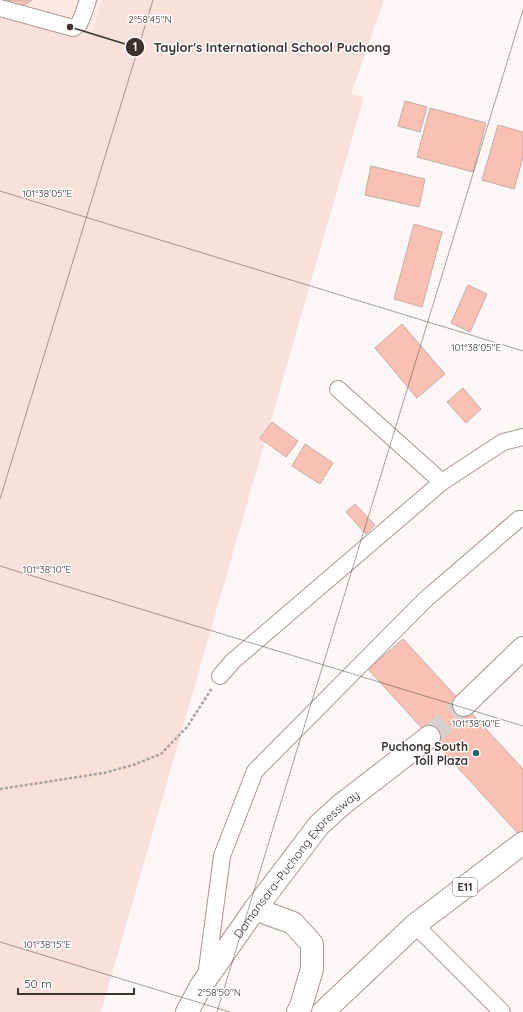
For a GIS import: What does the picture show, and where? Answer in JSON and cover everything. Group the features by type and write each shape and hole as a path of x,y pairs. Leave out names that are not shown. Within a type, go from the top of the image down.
{"highway":[{"path":"464,705 523,648"},
{"name":"Damansara–Puchong Expressway","path":"187,1012 206,979 319,825 341,805 429,737"},
{"name":"E11","path":"323,1012 415,925 523,843"},
{"path":"256,909 293,923 312,944 312,969 298,1012"}],"street":[{"path":"0,8 73,28 79,24 88,0"},
{"path":"338,389 442,482"},
{"path":"220,676 233,661 442,482 503,442 523,437"},
{"path":"206,979 222,856 255,771 426,599 519,519 523,519"},
{"path":"415,925 502,1012"}],"path":[{"path":"0,789 104,773 133,765 161,754 187,727 220,676"}],"shaded area":[{"path":"0,0 102,0 91,37 0,18"},
{"path":"102,0 384,0 351,94 364,97 101,1012 0,1012 0,18 91,37"}],"building":[{"path":"0,0 32,0 17,8 0,8"},
{"path":"405,101 427,107 420,132 398,126"},
{"path":"430,108 486,123 473,172 417,157"},
{"path":"498,125 523,132 523,157 514,189 482,180"},
{"path":"371,166 425,179 419,207 365,195"},
{"path":"414,224 442,232 422,307 394,299"},
{"path":"468,285 487,294 470,332 451,323"},
{"path":"402,324 445,374 417,398 375,348"},
{"path":"463,388 481,409 466,423 447,402"},
{"path":"272,422 298,441 286,457 260,438"},
{"path":"305,444 333,463 320,484 292,466"},
{"path":"355,504 375,525 366,534 346,512"},
{"name":"Puchong South Toll Plaza","path":"403,639 523,769 523,839 368,669"}],"tunnel":[{"path":"429,737 464,705"}],"place":[{"name":"Taylor's International School Puchong","path":"70,27"},
{"name":"Puchong South Toll Plaza","path":"476,753"}]}
